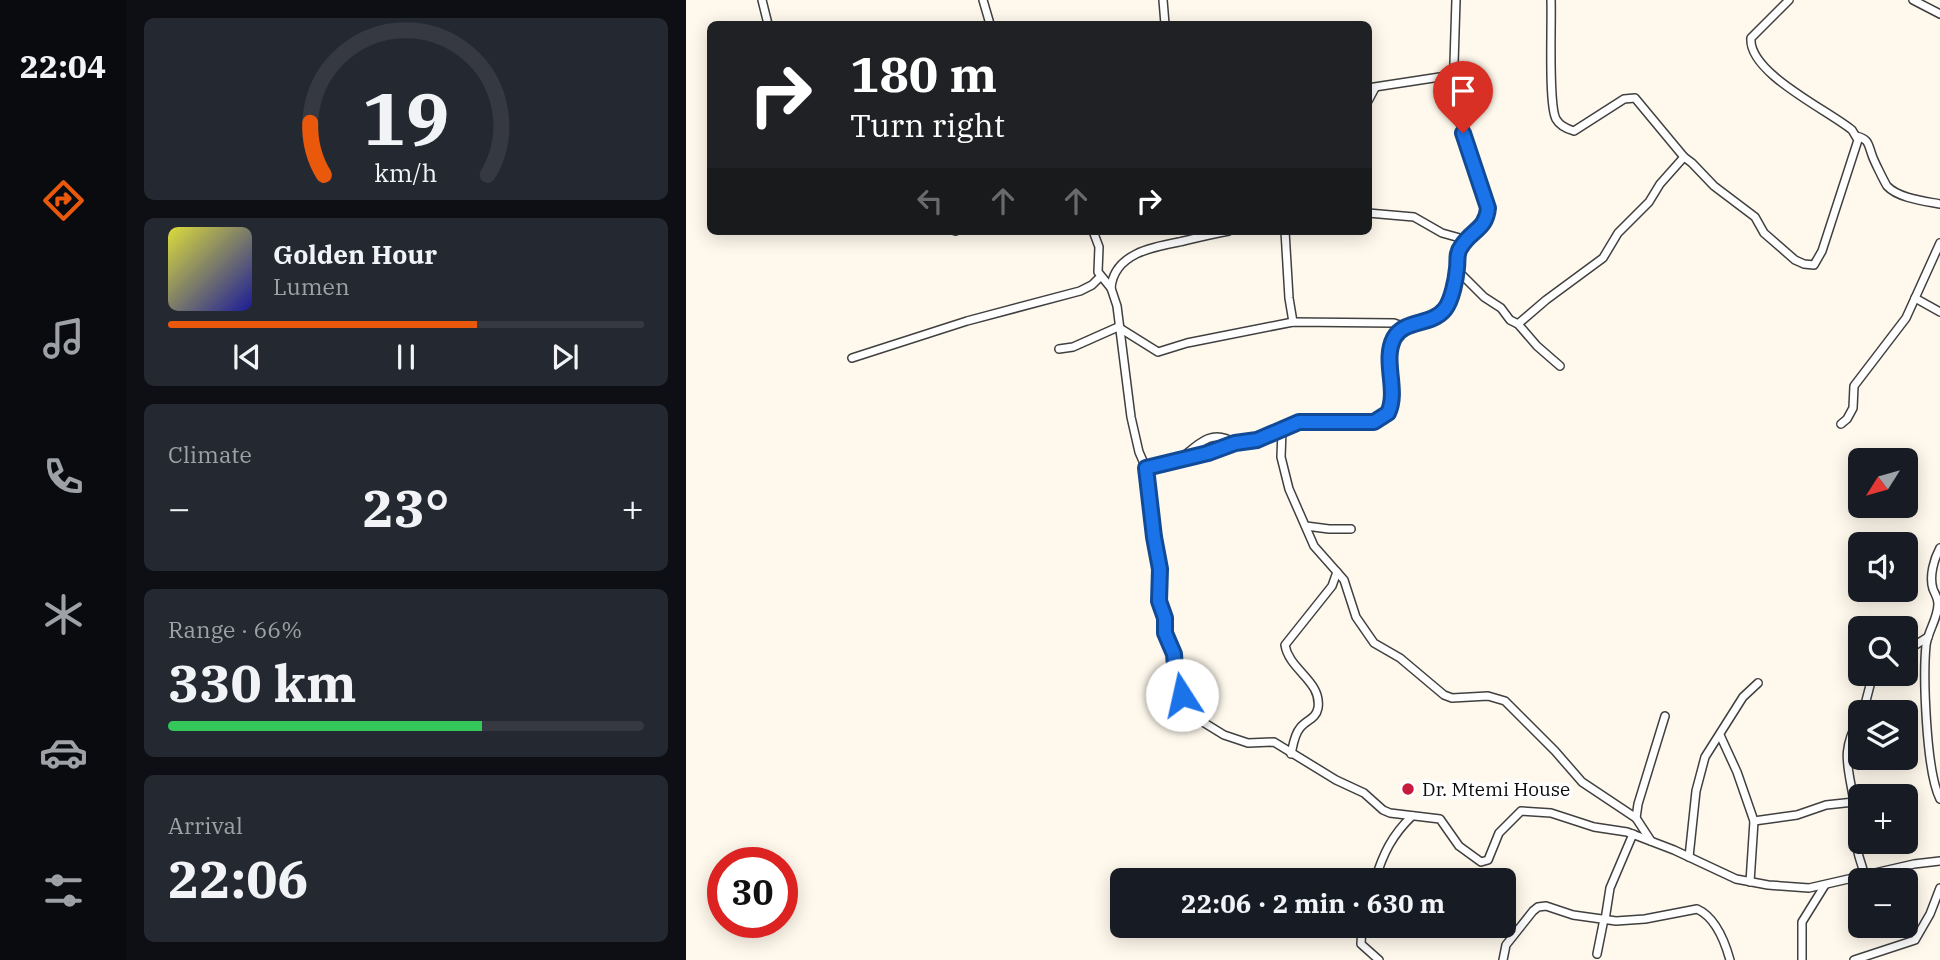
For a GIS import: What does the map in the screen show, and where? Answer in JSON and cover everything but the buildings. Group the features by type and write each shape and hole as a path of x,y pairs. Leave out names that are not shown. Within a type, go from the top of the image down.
{"street":[{"path":"762,0 767,21"},
{"path":"983,0 989,21"},
{"path":"1163,0 1165,21"},
{"path":"1146,468 1208,453 1235,443 1257,440 1290,425 1308,421 1374,422 1382,419 1391,406 1392,344 1395,336 1405,327 1430,320 1444,311 1461,247 1487,219 1488,208 1457,114 1453,75 1456,0"},
{"path":"1551,0 1552,88 1555,117 1560,124 1574,131 1624,99 1635,98 1684,158 1724,195 1755,217 1764,233 1795,260 1809,266 1814,265 1822,251 1858,144 1856,136 1846,125 1782,82 1760,63 1754,54 1751,38 1790,0"},
{"path":"1913,0 1940,14"},
{"path":"1372,88 1453,75"},
{"path":"1856,136 1864,138 1870,144 1872,156 1883,180 1890,188 1911,197 1940,204"},
{"path":"1518,324 1603,258 1618,233 1649,202 1660,184 1684,158"},
{"path":"1372,213 1414,217 1443,233 1467,240"},
{"path":"1094,235 1099,247 1100,277 1111,288 1116,306 1131,417 1139,452 1146,468 1160,569 1159,601 1165,618 1165,633 1174,654 1176,678 1182,695 1198,719 1215,731 1248,743 1274,742 1336,780 1364,793 1384,810 1440,819 1458,846 1481,862 1488,860 1499,833 1521,811 1551,813 1594,827 1633,834 1736,879 1750,882 1796,888 1848,879"},
{"path":"1111,288 1115,272 1120,265 1140,252 1165,243 1208,235"},
{"path":"1285,235 1293,322"},
{"path":"1841,424 1853,408 1854,386 1906,317 1940,243"},
{"path":"1457,270 1560,366"},
{"path":"852,358 967,321 1080,290 1092,285 1100,277"},
{"path":"1915,298 1940,312"},
{"path":"1118,327 1158,352 1187,343 1293,322 1394,323 1405,327"},
{"path":"1059,349 1073,347 1118,327"},
{"path":"1282,430 1281,457 1289,489 1314,546 1345,580 1356,617 1374,643 1400,657 1444,695 1452,698 1488,696 1505,701 1582,782 1636,818 1651,841"},
{"path":"1182,458 1201,441 1221,437 1235,443"},
{"path":"1306,526 1351,529"},
{"path":"1918,643 1927,637 1938,618 1938,603 1931,580 1935,558 1940,548"},
{"path":"1291,754 1297,732 1315,716 1318,699 1317,691 1288,656 1285,645 1332,586 1337,572"},
{"path":"1927,637 1930,754 1935,787 1940,799"},
{"path":"1689,858 1695,801 1705,757 1744,697 1758,683"},
{"path":"1636,818 1637,804 1665,716"},
{"path":"1720,735 1737,772 1754,821 1750,882"},
{"path":"1754,821 1797,815 1826,805 1848,803"},
{"path":"1379,868 1385,850 1412,816"},
{"path":"1597,954 1610,888 1633,834"},
{"path":"1912,868 1939,864"},
{"path":"1802,960 1802,922 1826,885"},
{"path":"1854,960 1915,940 1926,922 1940,888"},
{"path":"1503,960 1506,945 1533,911 1546,906 1573,915 1635,920 1697,909 1703,911 1714,925 1727,948 1730,960"},
{"path":"1361,938 1361,944 1379,960"}],"place":[{"name":"Dr. Mtemi House","path":"1408,789"}],"route":[{"path":"1182,695 1159,601 1160,569 1146,468 1208,453 1235,443 1264,438 1299,422 1374,422 1388,413 1392,399 1391,360 1395,336 1405,327 1430,320 1444,311 1461,247 1487,219 1488,208 1463,133"}]}
